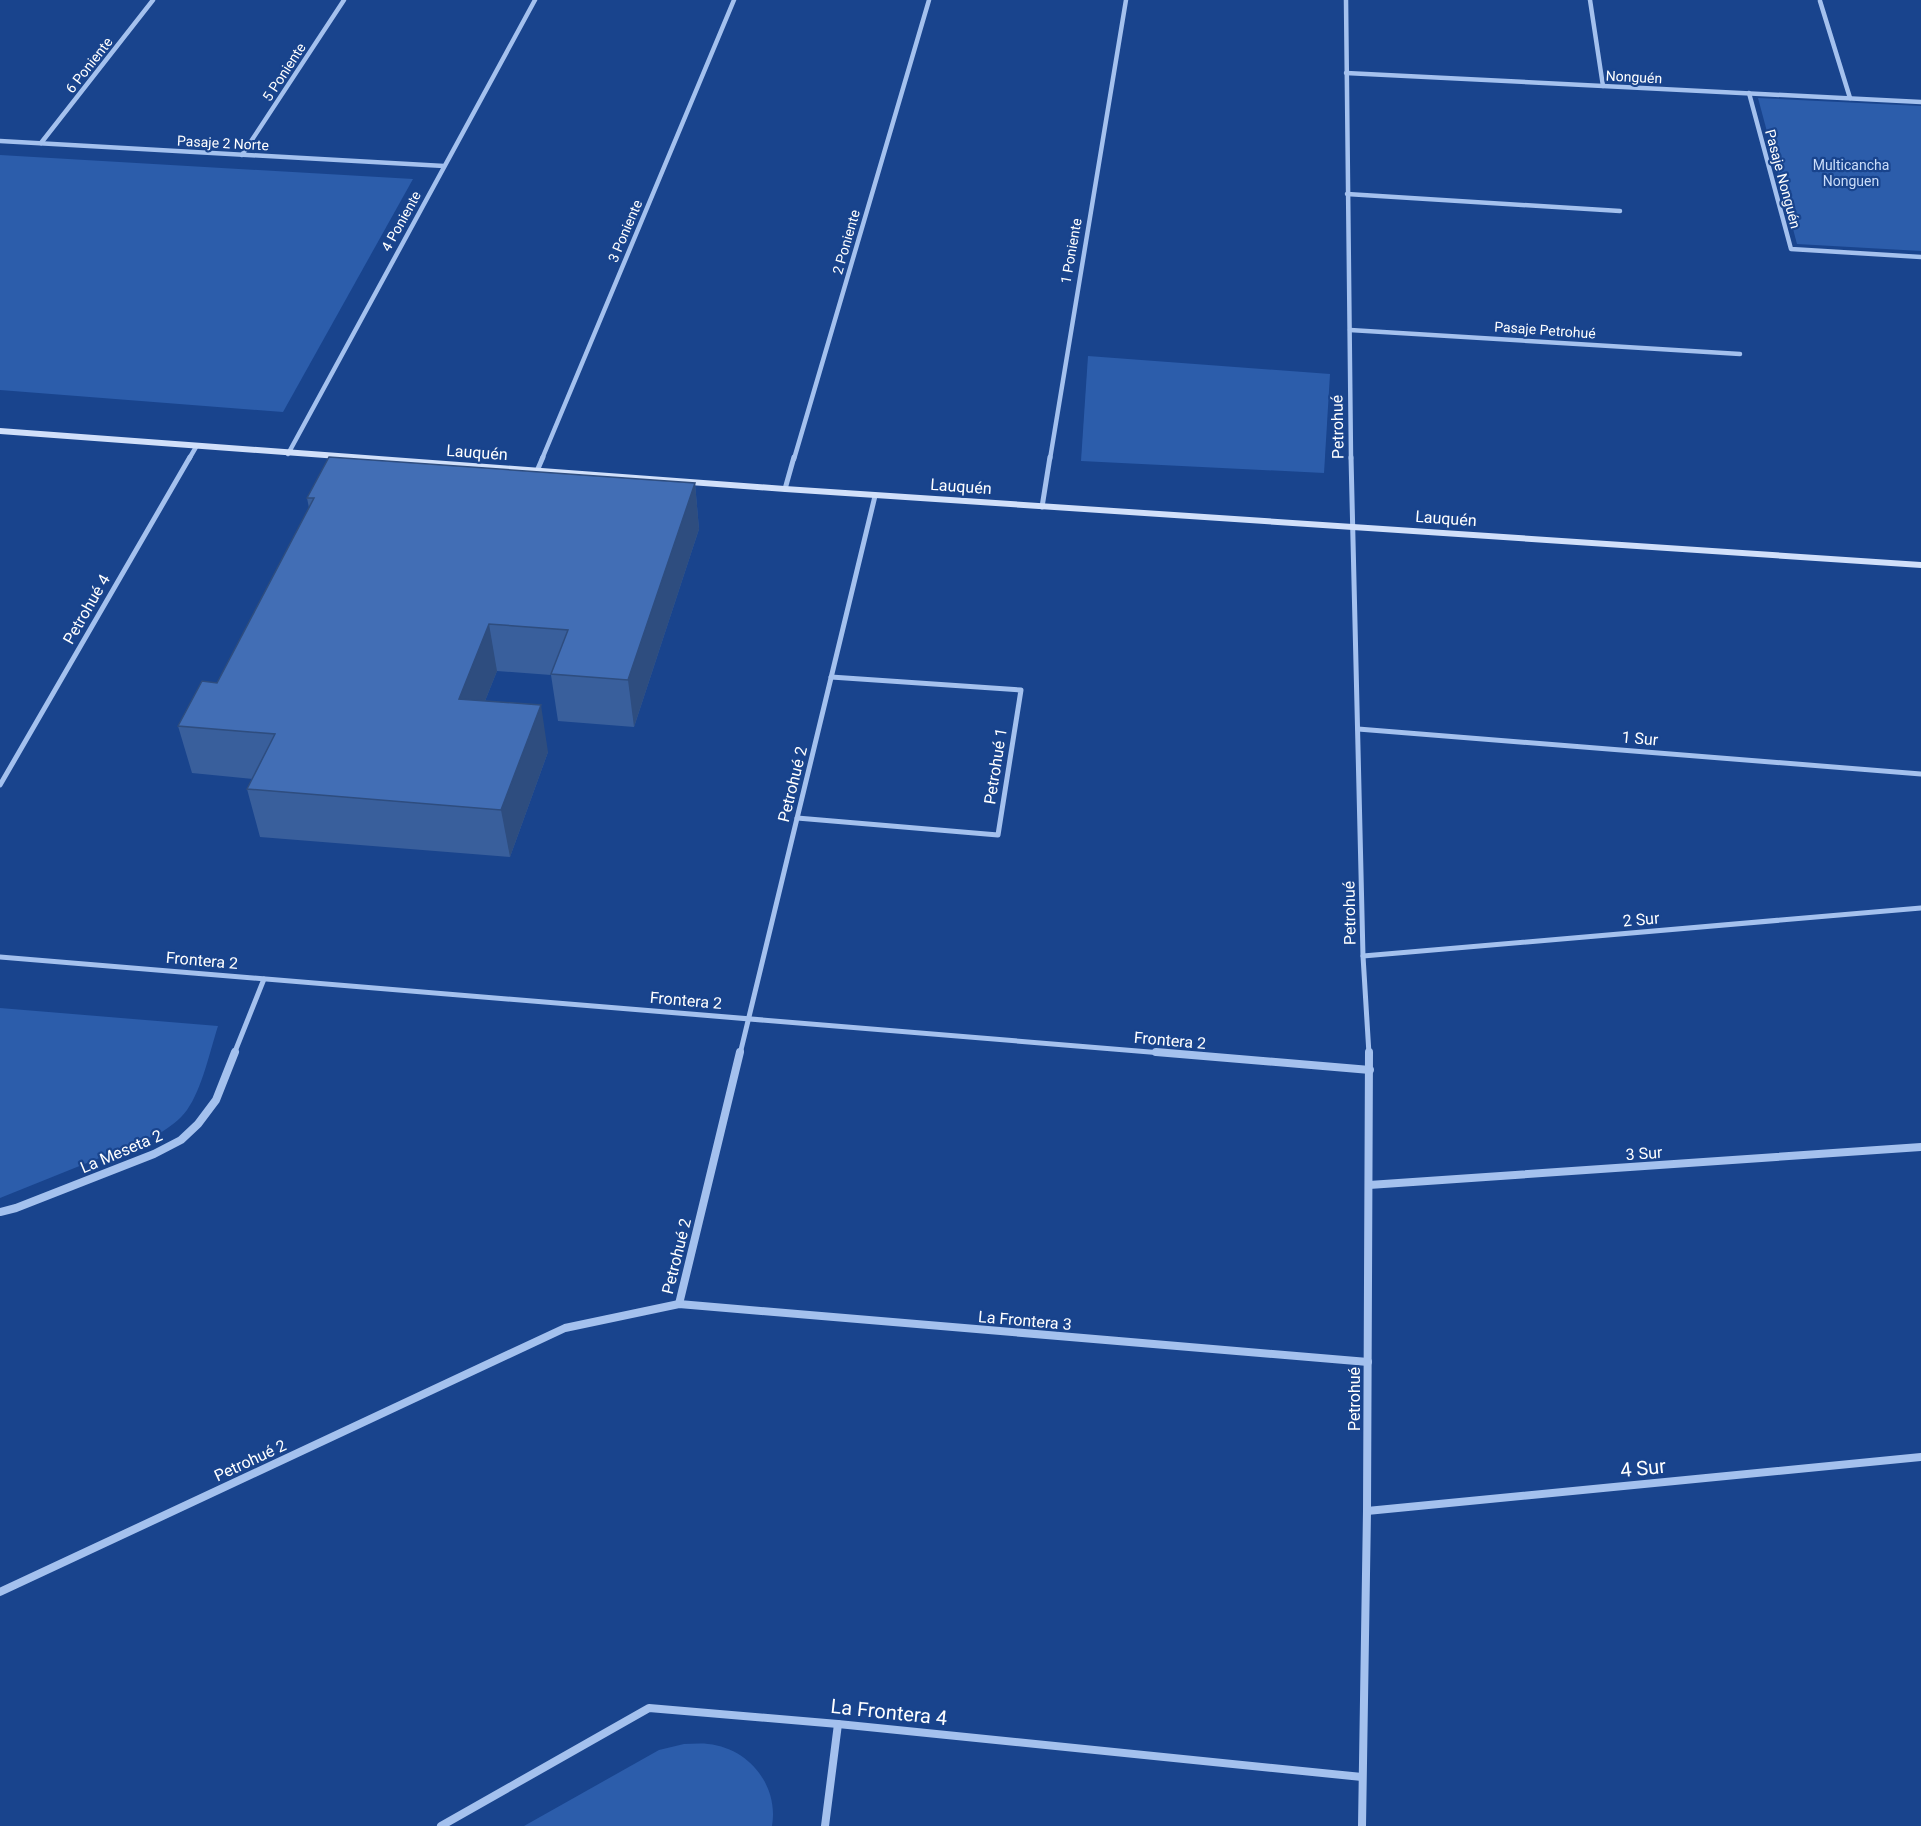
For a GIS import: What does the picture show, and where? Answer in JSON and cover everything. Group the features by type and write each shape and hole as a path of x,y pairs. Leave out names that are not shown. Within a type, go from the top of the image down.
{"street":[{"name":"6 Poniente","path":"41,143 153,0"},
{"name":"5 Poniente","path":"242,155 344,0"},
{"name":"4 Poniente","path":"288,453 535,0"},
{"name":"3 Poniente","path":"537,471 734,0"},
{"name":"2 Poniente","path":"785,489 929,0"},
{"name":"1 Poniente","path":"1042,507 1126,0"},
{"name":"Petrohué","path":"1347,0 1351,488 1354,527 1363,956 1370,1070 1362,1826"},
{"path":"1590,0 1603,86"},
{"path":"1820,1 1850,98"},
{"name":"Nonguén","path":"1346,72 1921,102"},
{"name":"Pasaje Nonguén","path":"1749,93 1791,249 1921,257"},
{"name":"Pasaje 2 Norte","path":"0,141 444,166"},
{"path":"1347,194 1620,211"},
{"name":"Pasaje Petrohué","path":"1350,330 1740,354"},
{"name":"Lauquén","path":"0,431 1042,507 1921,565"},
{"name":"Petrohué 4","path":"0,785 196,447"},
{"name":"Petrohué 2","path":"0,1592 565,1328 679,1304 875,495"},
{"name":"Petrohué 1","path":"797,818 998,835 1021,690 831,677"},
{"name":"1 Sur","path":"1358,729 1921,774"},
{"name":"2 Sur","path":"1363,956 1921,908"},
{"name":"Frontera 2","path":"0,957 1370,1070"},
{"name":"La Meseta 2","path":"0,1212 16,1208 154,1154 181,1140 198,1124 216,1100 264,979"},
{"name":"3 Sur","path":"1370,1185 1921,1147"},
{"name":"La Frontera 3","path":"679,1304 1368,1362"},
{"name":"4 Sur","path":"1367,1511 1921,1457"},
{"name":"La Frontera 4","path":"441,1826 649,1708 838,1724 1362,1777"},
{"path":"825,1826 838,1724"}],"green space":[{"name":"Multicancha Nonguen","path":"1758,98 1921,106 1921,251 1797,244"},
{"path":"0,155 413,179 283,412 0,390"},
{"path":"1088,356 1330,374 1324,473 1081,461"},
{"path":"0,1008 218,1026 197,1092 187,1110 174,1123 159,1134 0,1198"},
{"path":"684,1744 723,1747 748,1761 766,1784 771,1797 772,1826 524,1826 659,1750"}],"building":[{"path":"329,457 695,483 628,680 551,674 568,630 489,624 459,699 541,705 501,810 247,789 275,734 178,726 202,681 217,683 314,498 307,498"}]}
